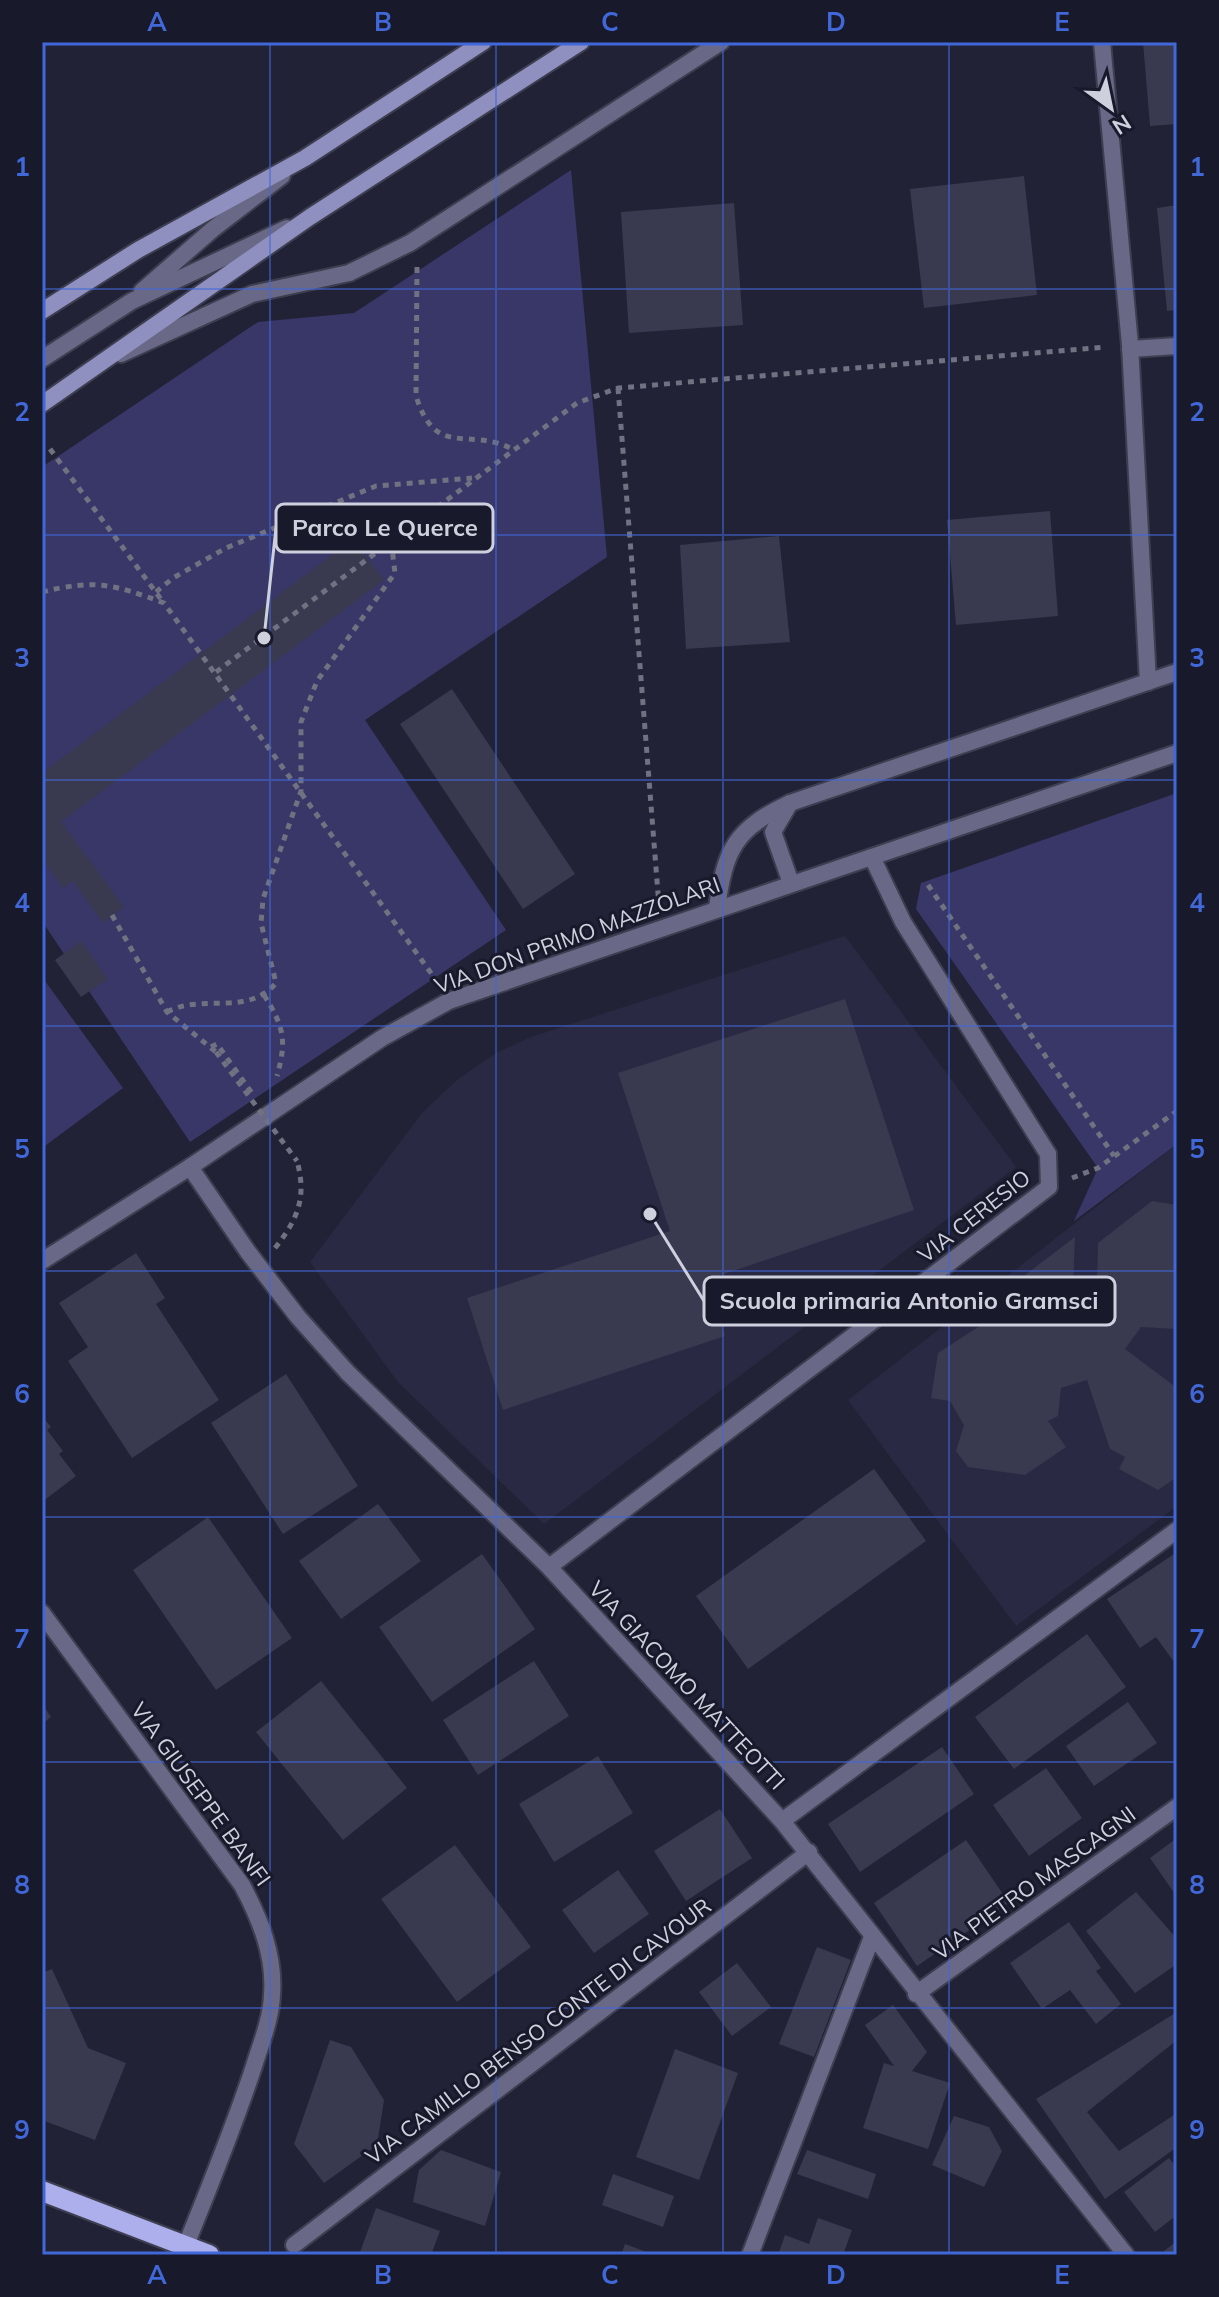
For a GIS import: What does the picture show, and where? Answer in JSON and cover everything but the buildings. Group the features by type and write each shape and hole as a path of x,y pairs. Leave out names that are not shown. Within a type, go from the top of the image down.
{"main road":[{"path":"42,311 138,250 305,158 483,42"},
{"path":"42,404 310,217 581,42"},
{"path":"42,2191 183,2250 209,2255"}],"street":[{"path":"98,365 252,294 349,273 410,243 721,42"},
{"path":"1102,42 1130,347 1148,682"},
{"path":"132,301 213,229 305,158"},
{"path":"42,359 132,301 310,217"},
{"path":"1130,347 1177,346"},
{"path":"717,908 723,866 735,840 758,818 790,803 1177,672"},
{"name":"VIA DON PRIMO MAZZOLARI","path":"42,1261 190,1167 382,1038 449,1001 1177,753"},
{"path":"790,803 773,832 791,883"},
{"name":"VIA CERESIO","path":"549,1567 1049,1187 1048,1154 903,922 872,857"},
{"name":"VIA GIACOMO MATTEOTTI","path":"190,1167 263,1274 348,1373 549,1567 809,1852 916,1994 1126,2255"},
{"path":"782,1821 1177,1530"},
{"name":"VIA GIUSEPPE BANFI","path":"42,1613 242,1885 256,1911 268,1947 272,1996 269,2021 183,2250"},
{"name":"VIA PIETRO MASCAGNI","path":"916,1994 1177,1807"},
{"name":"VIA CAMILLO BENSO CONTE DI CAVOUR","path":"294,2245 809,1852"},
{"path":"750,2255 872,1937"}],"path":[{"path":"417,262 416,396 422,415 439,435 463,441 494,439 512,449"},
{"path":"216,672 577,403 618,388 1130,347"},
{"path":"618,388 660,927"},
{"path":"50,449 216,672 436,980"},
{"path":"156,592 173,578 226,548 376,486 473,478"},
{"path":"167,1012 189,1002 251,1001 264,995 277,978 261,923 263,899 301,791 301,722 317,681 395,573 391,540"},
{"path":"42,592 93,583 127,589 164,603"},
{"path":"928,885 1114,1156"},
{"path":"112,915 167,1012 214,1050 297,1161 303,1183 299,1213 273,1250 263,1274"},
{"path":"264,995 283,1034 285,1046 276,1081"},
{"path":"214,1050 217,1044 254,1096"},
{"path":"1049,1187 1098,1168 1177,1111"}],"shaded area":[{"path":"571,170 607,557 365,720 506,930 190,1142 42,921 42,467 258,322 354,313"},
{"path":"1177,793 1177,1144 1074,1221 1098,1168 916,909 921,883"},
{"path":"845,936 1016,1167 544,1524 398,1382 310,1262 422,1113 457,1080 496,1053 531,1037"},
{"path":"42,977 123,1088 42,1148"},
{"path":"1177,1144 1177,1506 1016,1626 848,1400"}],"place":[{"name":"Parco Le Querce","path":"264,638"},
{"name":"Scuola primaria Antonio Gramsci","path":"650,1214"}]}
